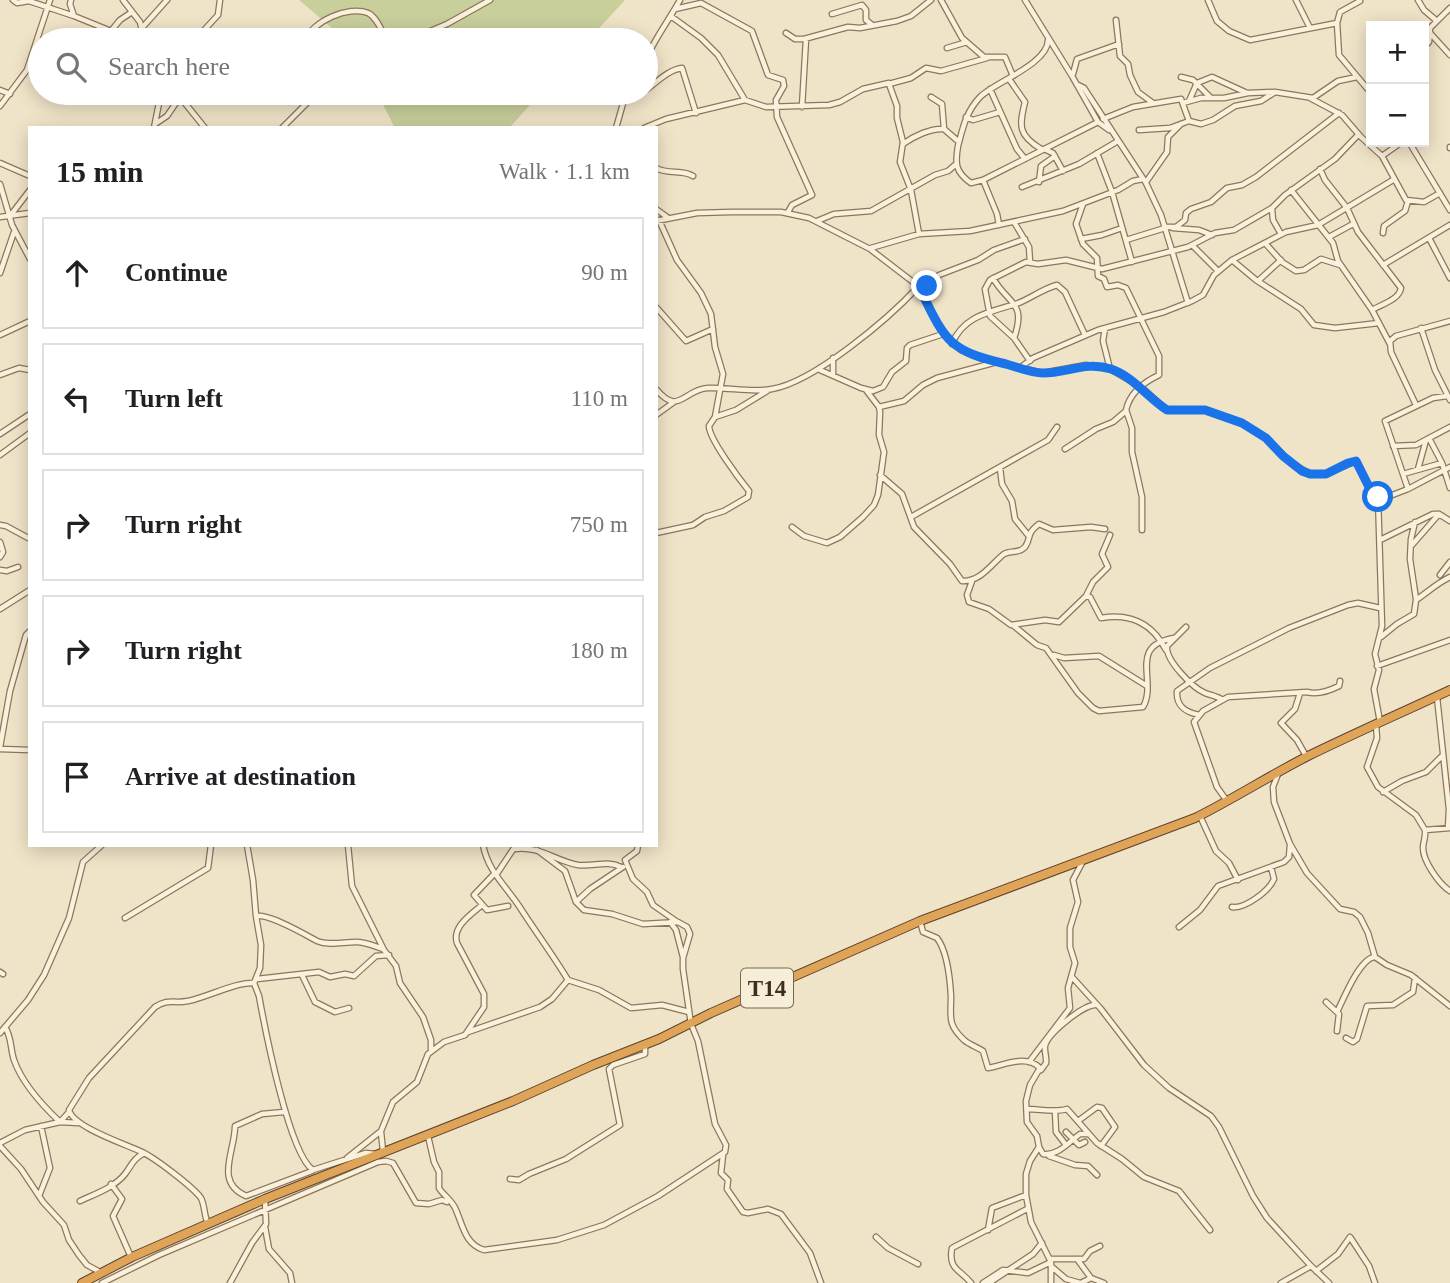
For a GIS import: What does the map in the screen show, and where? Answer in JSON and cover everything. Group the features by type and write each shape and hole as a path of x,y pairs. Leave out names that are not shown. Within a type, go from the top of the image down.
{"highway":[{"name":"T14","path":"82,1283 132,1257 265,1199 513,1101 645,1045 920,921 1200,816 1307,757 1450,690"}],"street":[{"path":"13,0 17,3 29,1 104,28"},
{"path":"40,28 50,0"},
{"path":"71,0 74,16"},
{"path":"124,0 140,22 141,28"},
{"path":"142,28 167,0"},
{"path":"206,28 218,16 220,0"},
{"path":"438,28 490,0"},
{"path":"786,33 795,38 806,39 848,27 873,25 911,16 931,0"},
{"path":"941,0 953,25 967,42 988,58"},
{"path":"1025,0 1098,122 1113,133"},
{"path":"1208,0 1217,20 1229,31 1244,38 1252,39 1337,23"},
{"path":"1296,0 1310,28"},
{"path":"1418,0 1424,10 1437,21"},
{"path":"1360,1 1340,12 1337,23 1339,55 1366,86"},
{"path":"658,36 672,17 678,3 701,3 752,31 768,75 784,81 776,106 778,123 811,195 792,205 788,212"},
{"path":"832,14 862,3 866,20 873,25"},
{"path":"1429,42 1430,28 1450,8"},
{"path":"113,28 132,12"},
{"path":"312,28 333,17 364,12 373,17 380,28"},
{"path":"672,17 701,38 718,55 745,100"},
{"path":"1116,20 1120,56 1128,64 1138,92 1153,103"},
{"path":"1430,33 1450,55"},
{"path":"803,107 806,39"},
{"path":"955,167 966,117 978,100 990,89 1022,72 1045,50 1048,40"},
{"path":"947,48 967,42"},
{"path":"1072,76 1077,60 1120,43"},
{"path":"649,126 666,119 745,100 766,107 803,107 840,102 861,90 911,78 926,68 941,71 988,58 1005,57 1011,77 1025,103 1020,123 1022,132 1055,156 1063,171"},
{"path":"0,106 28,67"},
{"path":"658,80 682,68 696,113"},
{"path":"1181,77 1196,83 1210,97"},
{"path":"1189,121 1186,102 1196,83 1215,77 1248,93"},
{"path":"1310,98 1338,81 1357,77"},
{"path":"889,83 897,106 903,145 900,162 911,190 919,234"},
{"path":"1078,85 1084,88 1144,181 1161,215 1188,303"},
{"path":"990,89 1017,149 1025,159"},
{"path":"0,90 10,94"},
{"path":"1104,119 1153,103 1180,99 1186,102 1210,97 1275,92 1310,98 1339,113 1358,135 1382,156 1408,201"},
{"path":"1139,130 1156,131 1189,121 1201,124 1235,106 1261,101 1275,92"},
{"path":"931,97 942,104 944,129"},
{"path":"155,126 158,105"},
{"path":"155,126 167,116 174,105"},
{"path":"187,105 203,126"},
{"path":"284,126 305,105"},
{"path":"617,126 623,105"},
{"path":"966,117 973,120 1000,112"},
{"path":"1173,228 1183,223 1186,213 1191,209 1211,202 1224,190 1246,183 1272,166 1297,147 1301,140 1339,113"},
{"path":"955,167 971,183 983,180 1098,122"},
{"path":"870,249 919,234 970,231 1063,211 1130,183 1144,181 1167,152 1166,140 1181,124"},
{"path":"903,145 918,135 937,129 944,129 959,142"},
{"path":"1030,361 1014,338 988,313 985,287 993,278 1016,265 1030,262 1038,264 1066,260 1098,269 1193,246 1212,235 1234,230 1272,208 1343,152 1358,135"},
{"path":"1022,187 1063,171 1118,141"},
{"path":"1382,156 1395,147"},
{"path":"1412,147 1450,210"},
{"path":"1097,153 1112,192 1132,262"},
{"path":"1040,181 1041,166 1055,156"},
{"path":"0,163 28,175"},
{"path":"817,221 839,213 866,212 955,167"},
{"path":"658,169 667,173 684,171 693,176"},
{"path":"1320,169 1325,180 1347,208 1353,224 1396,279 1401,291 1396,298 1372,310"},
{"path":"983,180 999,225"},
{"path":"1021,367 1105,327 1188,303 1203,295 1218,271 1232,260 1281,234 1318,225 1394,180"},
{"path":"0,184 15,231 28,256"},
{"path":"1292,190 1329,237 1341,265 1372,310 1416,405"},
{"path":"10,216 28,193"},
{"path":"1408,201 1424,202 1440,193"},
{"path":"1383,233 1384,226 1405,211 1408,201"},
{"path":"1065,449 1112,422 1126,410 1131,397 1145,382 1159,375 1160,370 1159,356 1126,288 1118,285 1107,287 1104,279 1098,276 1097,258 1081,239 1076,224 1083,204"},
{"path":"1272,208 1274,223 1281,234"},
{"path":"658,533 694,525 749,495 748,489 740,482 729,461 710,436 709,426 715,417 723,370 715,348 710,310 677,260 658,221 667,217 697,213 788,212 817,221 870,249 913,282 922,293 943,334 952,344 971,355 1042,373 1086,365 1110,369 1141,387 1167,410 1205,410 1250,427 1266,438 1290,462 1310,474 1326,474 1356,461 1370,489 1378,497 1387,498 1450,467"},
{"path":"0,218 28,213"},
{"path":"658,213 667,217"},
{"path":"1014,222 1026,239 1030,262"},
{"path":"1329,237 1353,224"},
{"path":"1383,265 1450,225"},
{"path":"1126,240 1165,227 1199,229 1212,235"},
{"path":"1081,239 1122,228"},
{"path":"0,274 15,231"},
{"path":"1429,238 1450,278"},
{"path":"922,293 939,275 1026,239"},
{"path":"1265,243 1296,271 1308,268 1321,259 1341,265"},
{"path":"1193,246 1218,271"},
{"path":"1232,260 1301,309 1311,323 1335,328 1379,323"},
{"path":"1258,281 1281,260"},
{"path":"993,278 1014,304 1020,318 1014,338"},
{"path":"952,344 963,327 988,313 1057,285 1065,292 1086,335"},
{"path":"658,414 704,388 768,390 784,387 819,370 918,288"},
{"path":"658,310 686,341 713,330"},
{"path":"1390,344 1396,336 1450,321"},
{"path":"0,335 28,322"},
{"path":"1105,327 1102,341 1110,369"},
{"path":"1421,328 1430,357 1449,398"},
{"path":"819,370 873,391 883,387 892,372 906,361 907,348 910,345 943,334"},
{"path":"833,358 833,374"},
{"path":"879,407 905,401 923,385 937,378 997,362"},
{"path":"0,375 19,368 28,370"},
{"path":"715,417 736,410 768,390"},
{"path":"792,527 804,536 824,543 840,537 874,505 884,452 879,435 879,407 866,390"},
{"path":"658,391 666,400 675,402"},
{"path":"1408,489 1385,421 1439,396 1449,398"},
{"path":"1126,410 1132,428 1133,457 1143,506 1142,530"},
{"path":"0,434 28,416"},
{"path":"911,517 1048,440 1057,427"},
{"path":"1393,446 1410,446 1450,427"},
{"path":"0,455 28,434"},
{"path":"21,439 28,439"},
{"path":"1428,439 1442,463 1450,488"},
{"path":"1418,469 1428,439"},
{"path":"1403,474 1442,463"},
{"path":"880,475 903,496 915,527 950,564 959,579 965,582 972,581 995,565 1005,554 1021,550 1028,541 1028,535 1015,519 1011,499 1002,484 1000,468"},
{"path":"1378,497 1381,638 1375,654 1378,670 1374,689 1378,724 1377,738 1367,767 1383,792 1416,815 1425,830 1426,841 1423,848 1427,863 1438,883 1450,891"},
{"path":"1380,540 1427,516 1439,514 1449,519"},
{"path":"1410,547 1439,514"},
{"path":"1381,638 1414,614 1416,600 1410,573 1410,547 1415,522"},
{"path":"1028,535 1041,523 1053,530 1091,527 1105,529"},
{"path":"0,525 28,538"},
{"path":"1014,626 1045,620 1063,620 1108,567 1102,554 1110,535"},
{"path":"0,542 3,552 0,557"},
{"path":"1440,575 1449,565"},
{"path":"0,570 7,571 18,567"},
{"path":"1416,600 1437,583 1450,577"},
{"path":"972,581 967,594 969,602 989,609 1037,645 1045,647 1078,693 1099,711 1143,707 1146,704 1147,658 1161,640 1174,638"},
{"path":"0,609 28,591"},
{"path":"1086,596 1090,597 1101,618 1114,616 1141,622 1154,630 1168,656 1188,683 1222,699 1321,692 1339,686 1340,681"},
{"path":"1228,802 1217,788 1194,722 1180,705 1177,691 1231,656 1289,628 1348,605 1359,603 1380,608"},
{"path":"1166,650 1186,627"},
{"path":"28,633 10,691 0,748 28,750"},
{"path":"1377,666 1450,640"},
{"path":"1053,655 1064,658 1099,656 1147,686"},
{"path":"1300,693 1295,709 1281,723 1297,740 1307,757"},
{"path":"1425,830 1449,828 1437,696"},
{"path":"1194,722 1199,715 1222,699"},
{"path":"1187,712 1199,715"},
{"path":"1383,792 1426,772 1443,756"},
{"path":"1278,773 1273,787 1274,802 1290,845 1307,873 1340,909 1355,912 1360,917 1375,957"},
{"path":"1200,816 1216,851 1229,863 1238,880"},
{"path":"1180,927 1200,910 1216,887 1287,860 1290,845"},
{"path":"0,1033 28,1000 44,975 63,934 83,862 100,847"},
{"path":"125,918 208,868 211,847"},
{"path":"247,847 261,945 260,968 255,981 284,1112 305,1164 313,1170"},
{"path":"348,847 352,886 384,950 398,970 400,983 424,1021 431,1040 430,1051"},
{"path":"484,847 487,861 495,874 519,905 568,980 599,989 631,1008 662,1005 689,1012"},
{"path":"508,906 489,910 474,894 495,874 515,847 537,850 575,864 593,866 608,863 624,867 634,881 647,892 653,905 690,931 683,958"},
{"path":"576,902 590,889 624,867 625,860 637,851 638,847"},
{"path":"537,850 565,871 576,902 584,910 612,914 643,924 678,922"},
{"path":"1029,1062 1070,1008 1068,988 1075,963 1070,947 1070,928 1077,902 1073,880 1083,860"},
{"path":"1232,907 1240,907 1270,887 1275,879 1271,867"},
{"path":"284,1112 265,1113 235,1125 227,1175 235,1187 246,1196 303,1172 366,1153 380,1153 381,1131 393,1102 417,1082 430,1051 449,1040 463,1037 484,1007 486,998 457,943 455,934 459,926 482,905"},
{"path":"256,916 267,917 327,943 363,943 384,950"},
{"path":"920,921 921,931 937,937 943,947 951,994 949,1015 954,1028 968,1043 983,1051 988,1068 1013,1061 1035,1063 1040,1070"},
{"path":"670,922 676,930 683,958 691,1024 699,1048 715,1124 726,1145 721,1173 728,1180 727,1189 740,1208 748,1213 768,1209 781,1214 810,1253 821,1283"},
{"path":"60,1122 89,1078 119,1049 155,1007 167,1001 184,1002 255,981 321,972 329,977 345,974 354,976 374,957 389,955"},
{"path":"1337,1012 1361,967 1369,958 1375,957 1415,978 1450,1006"},
{"path":"302,975 317,1003 335,1012 349,1008"},
{"path":"1072,977 1144,1065 1215,1121 1253,1196 1268,1218 1329,1283"},
{"path":"1346,1038 1353,1042 1357,1040 1367,1006 1394,1005 1413,992 1415,978"},
{"path":"467,1032 543,1006 568,980"},
{"path":"1326,1002 1339,1016 1337,1031"},
{"path":"1096,1006 1087,1006 1073,1015 1048,1041 1045,1047 1046,1063 1028,1089 1027,1122 1037,1136 1044,1155 1088,1166 1097,1175"},
{"path":"5,1027 11,1039 13,1057 24,1079 39,1102 60,1122"},
{"path":"510,1179 519,1180 527,1174 566,1159 620,1125 609,1069 613,1065 645,1054 645,1045"},
{"path":"1078,1121 1097,1107 1102,1108 1115,1126 1101,1146"},
{"path":"1027,1109 1067,1109 1085,1132 1101,1146 1144,1177 1179,1191 1210,1230"},
{"path":"1055,1111 1056,1132 1066,1145"},
{"path":"69,1112 79,1123"},
{"path":"101,1273 89,1267 81,1258 69,1240 64,1225 0,1145 16,1134 41,1126 60,1122 79,1123 144,1153 184,1181 200,1197 209,1225"},
{"path":"39,1196 50,1168 41,1126"},
{"path":"345,1160 381,1131"},
{"path":"1066,1132 1080,1146 1085,1142"},
{"path":"1048,1156 1085,1132"},
{"path":"428,1135 439,1172 439,1188 452,1203 464,1233 474,1245 482,1249 554,1240 610,1223 723,1155"},
{"path":"1039,1147 1030,1160 1026,1174 1027,1209 1031,1222 1051,1262 1066,1279 1081,1283 1091,1278"},
{"path":"80,1201 124,1175 131,1162 144,1153"},
{"path":"102,1283 159,1255 344,1175 386,1161 393,1163 416,1203 429,1204 442,1200 452,1203"},
{"path":"303,1172 305,1164"},
{"path":"111,1184 122,1199 113,1216 132,1257"},
{"path":"988,1230 992,1208 1026,1195"},
{"path":"265,1199 268,1249 290,1273 292,1283"},
{"path":"971,1283 956,1269 950,1258 951,1249 1027,1209"},
{"path":"230,1283 255,1238 265,1227"},
{"path":"876,1237 888,1248 918,1264"},
{"path":"1315,1271 1338,1254 1350,1237 1369,1266 1376,1283"},
{"path":"989,1283 996,1281 1033,1254 1042,1243"},
{"path":"982,1283 1000,1271 1011,1269 1028,1273 1051,1262 1085,1258 1093,1249 1101,1246"},
{"path":"1077,1259 1091,1278 1104,1283"},
{"path":"1051,1262 1051,1283"},
{"path":"1280,1283 1311,1266"}],"green space":[{"path":"299,0 625,0 599,28 332,28"},
{"path":"383,105 530,105 511,126 394,126"}],"route":[{"path":"927,286 922,293 939,328 952,344 971,355 1042,373 1086,365 1114,370 1141,387 1167,410 1205,410 1250,427 1305,473 1326,474 1356,461 1370,489 1378,497"}]}
